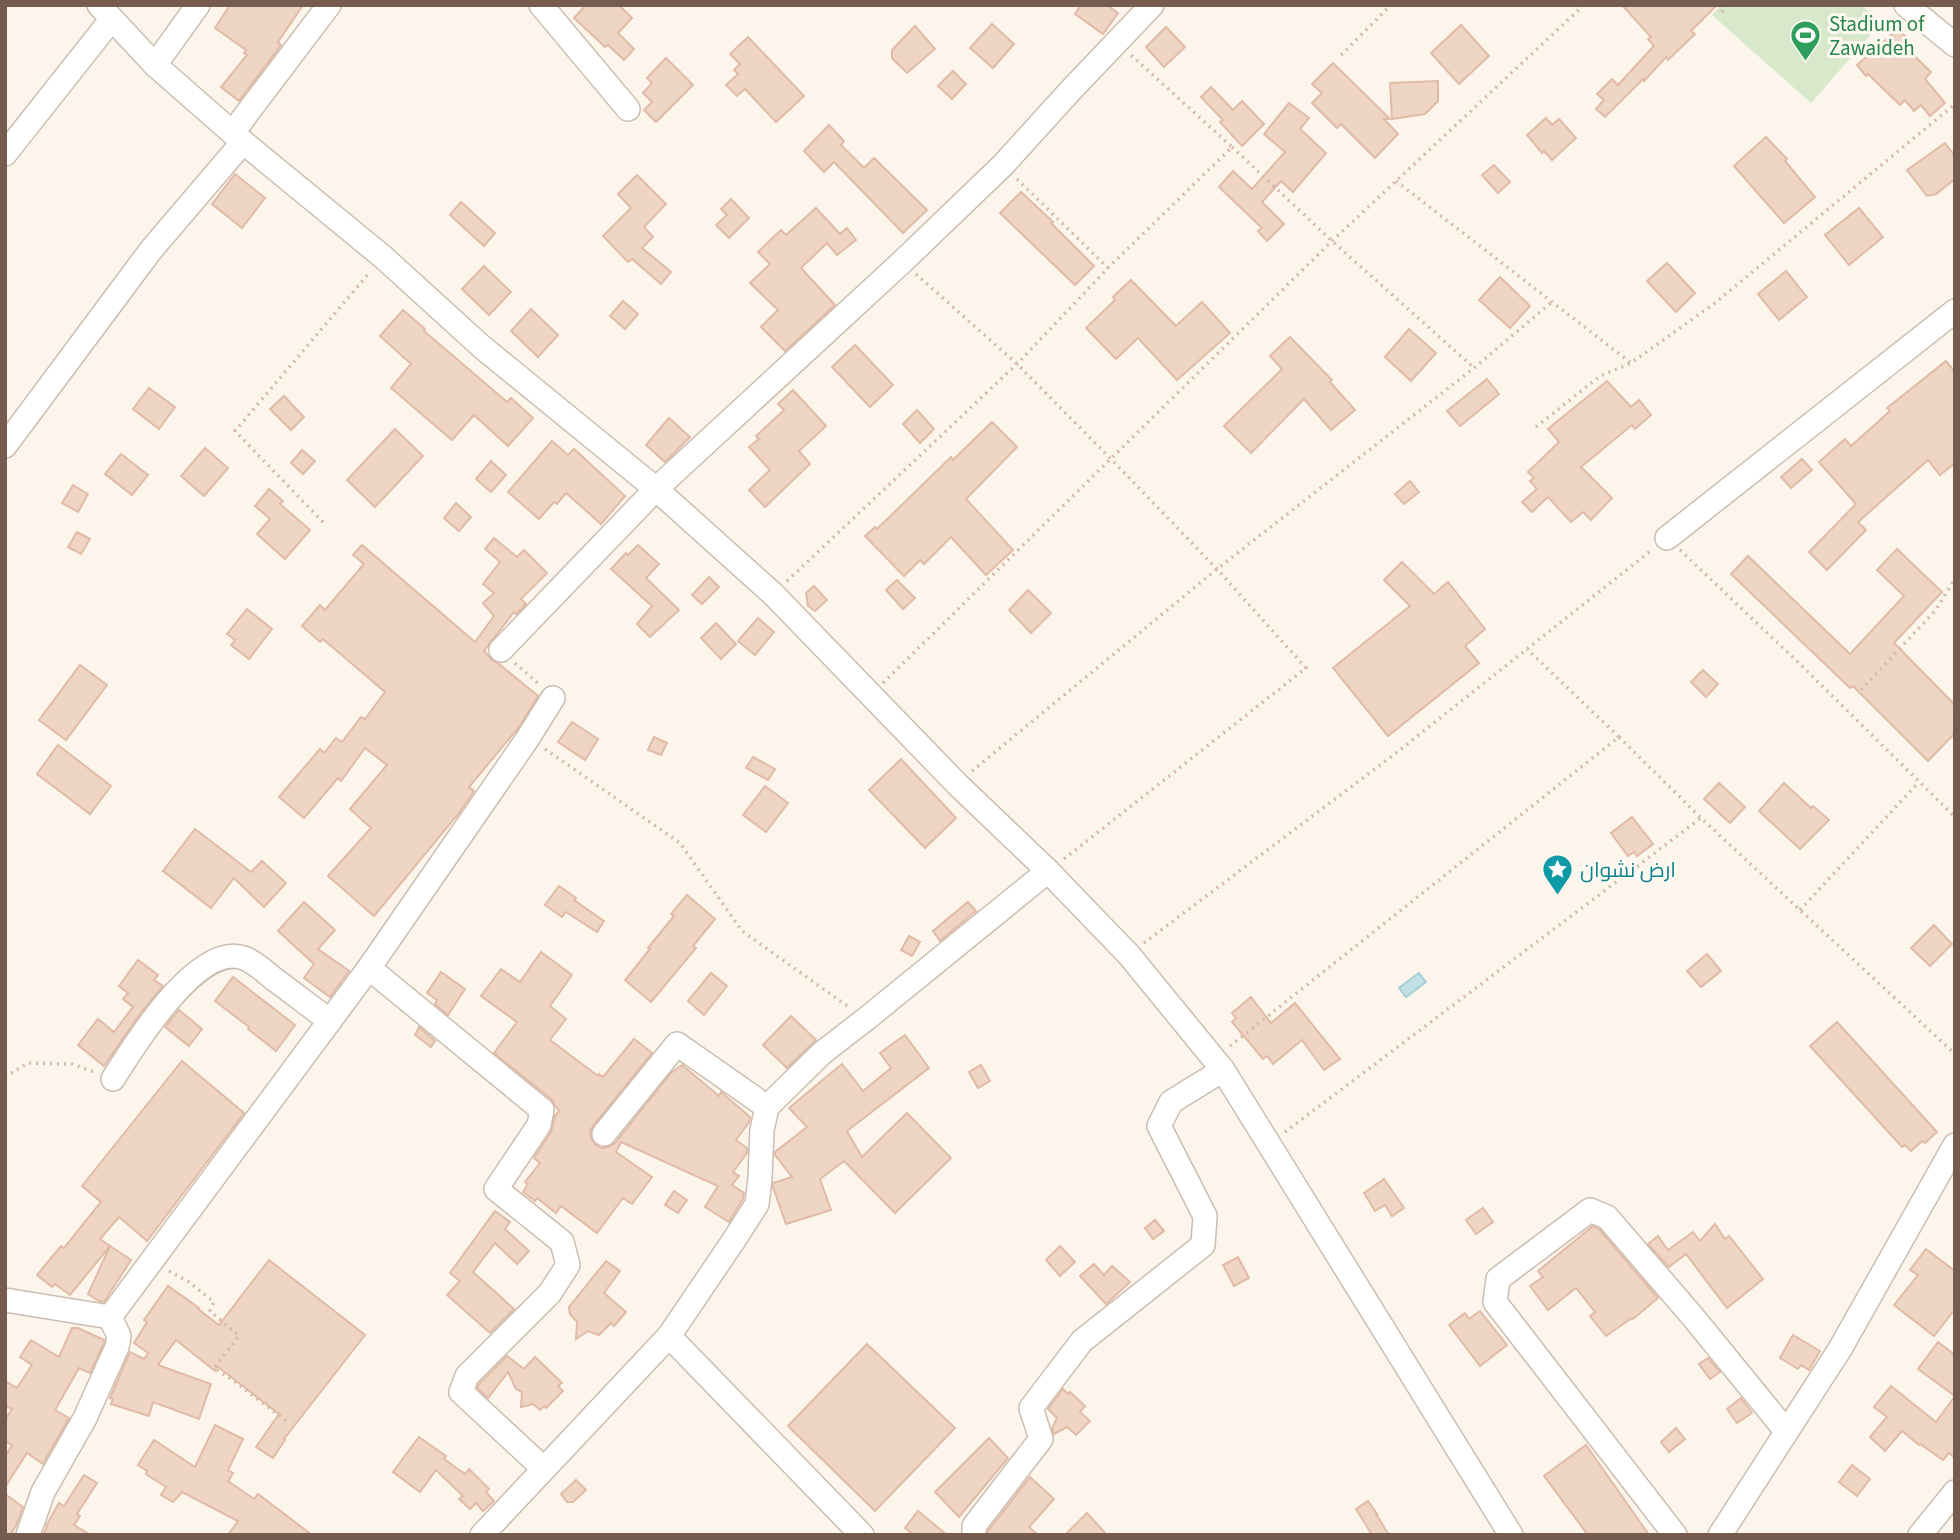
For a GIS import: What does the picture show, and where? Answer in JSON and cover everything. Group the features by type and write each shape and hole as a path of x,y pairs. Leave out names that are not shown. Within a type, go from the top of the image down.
{"street":[{"path":"155,65 198,5"},
{"path":"5,446 238,137 329,5"},
{"path":"541,5 628,109"},
{"path":"1906,5 1955,45"},
{"path":"501,650 656,489 1003,165 1117,42 1143,8"},
{"path":"5,153 105,12 155,65 383,257 482,347 656,489 773,594 957,784 1048,871 1129,955 1219,1064 1511,1535"},
{"path":"1667,538 1955,312"},
{"path":"110,1317 369,968 553,698"},
{"path":"482,1535 670,1336 757,1204 762,1130 767,1107 822,1053 1048,871"},
{"path":"113,1079 168,999 204,967 224,957 242,957 259,967 330,1021"},
{"path":"369,968 542,1110 539,1125 496,1189 562,1242 568,1265 550,1293 467,1376 461,1392 544,1469"},
{"path":"604,1134 677,1044 767,1107"},
{"path":"974,1535 974,1526 1041,1439 1031,1408 1082,1341 1203,1245 1205,1216 1159,1126 1171,1102 1219,1064"},
{"path":"1720,1535 1840,1349 1955,1145"},
{"path":"1675,1535 1495,1302 1498,1279 1590,1210 1607,1217 1786,1431"},
{"path":"5,1300 110,1317"},
{"path":"28,1535 43,1493 85,1418 117,1347 119,1336 110,1317"},
{"path":"670,1336 862,1535"},
{"path":"1920,1535 1955,1493"}],"path":[{"path":"1341,55 1391,5"},
{"path":"871,695 1332,241 1584,5"},
{"path":"1722,12 1728,5"},
{"path":"1117,42 1474,368"},
{"path":"1536,427 1600,376 1631,363 1715,303 1955,104"},
{"path":"773,594 1017,364 1108,268 1232,147"},
{"path":"1003,165 1108,268"},
{"path":"1396,181 1631,363"},
{"path":"323,522 234,431 383,257"},
{"path":"902,262 1017,364 1217,569 1306,668 1048,871"},
{"path":"957,784 1217,569 1474,368 1552,302"},
{"path":"1129,955 1396,753 1667,538 1955,817"},
{"path":"1861,690 1935,611 1955,579"},
{"path":"1527,649 1701,818 1955,1054"},
{"path":"501,650 553,698"},
{"path":"1219,1064 1619,737"},
{"path":"528,738 680,843 742,931 866,1019"},
{"path":"1800,910 1919,782"},
{"path":"1270,1144 1701,818"},
{"path":"5,1077 28,1063 72,1064 113,1079"},
{"path":"152,1261 188,1282 214,1302 210,1311 239,1336 215,1368 290,1424"}],"green space":[{"name":"Stadium of Zawaideh","path":"1721,5 1861,5 1881,23 1811,103 1712,15"}],"water":[{"path":"1419,973 1426,982 1406,997 1399,988"}],"building":[{"path":"230,5 303,5 278,42 281,45 239,101 221,87 247,55 244,53 246,50 215,28"},
{"path":"586,5 619,5 632,18 618,33 634,49 624,60 608,45 605,47 574,18"},
{"path":"1081,5 1107,5 1118,13 1103,34 1075,14"},
{"path":"1622,5 1717,5 1691,31 1695,34 1668,60 1666,57 1605,117 1596,109 1604,100 1597,94 1612,79 1618,85 1654,46 1648,39 1651,37"},
{"path":"992,24 1014,44 993,68 970,48"},
{"path":"1461,25 1489,56 1459,84 1431,53"},
{"path":"915,26 935,49 907,73 892,58 892,50"},
{"path":"1166,27 1185,47 1164,67 1146,47"},
{"path":"1898,29 1908,39 1902,44 1931,72 1925,79 1945,103 1930,116 1921,105 1914,111 1905,100 1900,105 1857,65"},
{"path":"748,37 804,96 776,122 745,89 737,96 726,85 738,74 734,70 740,64 730,54"},
{"path":"666,58 693,85 656,122 644,110 652,102 643,93 652,83 647,78"},
{"path":"1333,63 1390,119 1384,119 1398,134 1375,158 1341,124 1337,128 1312,103 1322,93 1312,84"},
{"path":"953,71 966,84 952,99 938,86"},
{"path":"1438,81 1438,101 1425,114 1392,119 1390,83"},
{"path":"1211,87 1233,110 1242,101 1264,124 1242,146 1220,122 1223,120 1201,97"},
{"path":"1289,103 1309,118 1300,129 1326,153 1293,192 1281,181 1262,202 1284,224 1267,241 1258,231 1262,228 1219,187 1233,171 1252,189 1285,152 1264,134"},
{"path":"1546,118 1552,125 1559,119 1576,138 1552,160 1544,151 1542,153 1527,135"},
{"path":"829,125 844,141 841,145 864,168 874,158 927,210 903,233 834,162 824,172 804,151"},
{"path":"1766,137 1787,159 1785,161 1815,197 1784,223 1734,166"},
{"path":"1945,143 1955,156 1955,179 1936,194 1927,196 1907,170"},
{"path":"1494,165 1510,182 1498,193 1482,175"},
{"path":"235,174 265,198 242,228 212,204"},
{"path":"637,175 666,204 644,227 653,237 642,248 671,272 661,284 632,259 628,262 603,236 631,208 618,194"},
{"path":"1021,192 1094,266 1075,285 1000,213"},
{"path":"731,199 749,218 729,238 716,225 727,215 721,209"},
{"path":"461,202 495,233 484,246 450,215"},
{"path":"816,208 840,234 847,228 856,240 837,255 827,243 801,268 835,305 785,351 761,327 778,310 750,283 770,264 758,252 781,230 786,235"},
{"path":"1859,208 1883,237 1849,265 1825,235"},
{"path":"1667,263 1695,293 1676,312 1647,281"},
{"path":"484,266 511,292 489,315 462,289"},
{"path":"1786,271 1807,297 1779,320 1758,294"},
{"path":"1500,277 1530,306 1510,328 1479,300"},
{"path":"1131,280 1176,326 1202,302 1230,333 1177,380 1138,338 1116,359 1086,328"},
{"path":"623,301 638,314 625,329 610,316"},
{"path":"531,309 558,335 538,357 511,331"},
{"path":"403,310 507,402 511,398 533,418 508,446 474,415 452,440 391,388 411,364 380,336"},
{"path":"1409,329 1436,353 1411,381 1385,357"},
{"path":"1290,337 1332,380 1330,382 1355,410 1331,430 1304,399 1251,453 1224,426 1282,369 1270,356"},
{"path":"855,345 893,385 870,407 832,367"},
{"path":"1946,361 1955,372 1955,463 1940,475 1928,460 1858,522 1866,530 1827,570 1809,552 1856,504 1819,462 1845,439 1851,446 1890,411 1887,408"},
{"path":"1487,379 1499,394 1460,426 1447,411"},
{"path":"1607,381 1631,407 1639,400 1651,415 1635,429 1632,425 1581,467 1612,498 1591,520 1583,512 1571,522 1548,497 1532,512 1522,502 1537,489 1530,481 1534,478 1528,472 1559,442 1548,429"},
{"path":"149,388 175,407 159,429 133,409"},
{"path":"793,390 826,426 799,451 810,464 765,507 749,490 770,470 749,447 759,439 756,436 784,410 778,404"},
{"path":"284,396 304,417 291,430 270,409"},
{"path":"917,410 934,429 920,443 903,424"},
{"path":"669,418 690,437 665,462 646,445"},
{"path":"992,422 1017,447 966,499 1013,550 986,575 951,537 924,564 920,560 904,576 865,536 875,527 877,529 951,457 953,460"},
{"path":"395,429 423,456 375,507 347,480"},
{"path":"552,441 568,455 574,449 625,496 601,524 566,493 539,519 508,492"},
{"path":"205,448 228,468 204,496 181,476"},
{"path":"302,450 315,461 303,474 291,463"},
{"path":"121,454 148,475 132,495 105,474"},
{"path":"1802,459 1812,470 1791,488 1781,477"},
{"path":"491,461 506,475 491,492 476,479"},
{"path":"1410,481 1419,492 1404,504 1395,494"},
{"path":"73,485 88,494 78,512 62,503"},
{"path":"269,489 283,501 280,504 310,530 285,559 257,534 270,519 255,506"},
{"path":"456,503 471,517 459,531 444,518"},
{"path":"77,532 90,539 81,554 68,547"},
{"path":"494,538 517,557 524,550 547,573 521,599 526,604 516,614 514,612 484,651 538,696 519,727 469,787 474,791 459,813 374,916 328,876 371,828 350,809 387,765 365,748 341,781 338,778 304,818 279,797 320,749 324,753 336,738 342,742 361,717 365,719 385,692 323,639 320,642 302,626 320,605 325,610 364,564 353,555 362,545 475,642 494,616 483,603 494,593 483,584 500,562 485,549"},
{"path":"638,545 659,564 646,578 679,610 650,637 637,624 652,606 611,569"},
{"path":"1897,549 1942,592 1894,643 1955,705 1955,733 1928,761 1853,686 1850,688 1731,574 1748,556 1850,654 1904,596 1877,570"},
{"path":"1402,562 1434,594 1448,582 1485,629 1465,646 1479,663 1388,736 1333,668 1410,606 1384,580"},
{"path":"709,577 719,587 702,604 692,595"},
{"path":"897,580 915,598 903,609 886,590"},
{"path":"814,586 827,600 815,611 808,606 806,593"},
{"path":"1028,590 1051,613 1031,633 1009,610"},
{"path":"247,609 272,629 249,659 231,645 235,640 227,634"},
{"path":"758,618 774,632 755,655 738,641"},
{"path":"716,623 736,644 721,659 701,638"},
{"path":"80,665 107,685 66,740 39,720"},
{"path":"1703,670 1718,684 1706,697 1691,682"},
{"path":"572,722 598,739 585,760 558,742"},
{"path":"654,737 667,743 661,755 648,750"},
{"path":"58,745 111,786 90,814 37,774"},
{"path":"753,757 775,769 768,780 746,768"},
{"path":"901,759 956,818 925,848 869,790"},
{"path":"1719,783 1745,807 1730,823 1704,799"},
{"path":"1784,783 1811,808 1813,806 1829,820 1800,849 1759,811"},
{"path":"765,786 788,803 766,832 743,815"},
{"path":"1632,817 1653,844 1637,856 1634,852 1628,856 1611,833"},
{"path":"195,829 251,872 262,861 286,883 264,907 234,878 211,908 163,871"},
{"path":"559,886 604,921 597,932 566,912 562,917 545,905"},
{"path":"687,895 715,919 693,946 696,948 651,1002 625,980"},
{"path":"304,902 335,930 318,949 349,971 330,997 304,978 314,964 278,931"},
{"path":"968,902 976,911 940,941 933,931"},
{"path":"1934,925 1952,944 1930,966 1911,948"},
{"path":"909,936 920,942 912,956 901,950"},
{"path":"541,952 572,975 550,1006 566,1019 550,1040 603,1077 634,1039 652,1053 593,1126 590,1131 591,1138 596,1145 601,1148 615,1143 671,1073 682,1065 719,1096 721,1092 750,1117 736,1140 747,1148 747,1153 733,1172 739,1176 732,1185 744,1193 743,1199 729,1222 705,1207 718,1186 621,1142 616,1152 652,1177 632,1204 623,1198 597,1233 561,1206 556,1213 537,1198 535,1201 523,1192 528,1184 525,1182 540,1163 534,1158 551,1132 559,1111 551,1099 494,1053 517,1022 481,996 501,969 520,982"},
{"path":"1707,954 1721,971 1701,987 1687,971"},
{"path":"138,960 158,975 154,980 163,986 104,1066 78,1045 98,1019 114,1032 133,1007 123,999 128,993 119,986"},
{"path":"441,972 465,989 448,1015 435,1004 437,1000 427,993"},
{"path":"711,973 727,986 704,1015 688,1001"},
{"path":"233,977 295,1025 276,1051 215,1001"},
{"path":"1251,997 1271,1023 1295,1003 1340,1059 1324,1070 1302,1040 1273,1064 1267,1056 1263,1059 1232,1022 1236,1018 1232,1013"},
{"path":"179,1010 202,1029 189,1046 165,1027"},
{"path":"791,1016 816,1040 787,1068 763,1045"},
{"path":"1837,1022 1937,1132 1925,1143 1922,1141 1911,1151 1905,1145 1902,1147 1810,1046"},
{"path":"419,1027 435,1041 431,1047 415,1035"},
{"path":"905,1035 929,1068 847,1131 862,1157 907,1113 951,1158 895,1213 844,1161 820,1179 831,1210 786,1224 773,1183 792,1177 775,1152 807,1127 789,1108 842,1064 863,1091 891,1068 880,1053"},
{"path":"182,1061 244,1113 147,1241 119,1217 100,1239 110,1246 70,1295 55,1284 52,1287 37,1275 61,1246 64,1248 101,1202 82,1186"},
{"path":"981,1065 990,1081 978,1088 969,1072"},
{"path":"1384,1179 1404,1208 1392,1216 1385,1205 1375,1211 1364,1193"},
{"path":"674,1191 687,1200 678,1213 665,1205"},
{"path":"1483,1208 1493,1222 1476,1234 1466,1220"},
{"path":"495,1211 510,1222 505,1229 529,1251 517,1264 495,1243 473,1272 514,1309 490,1333 447,1295 460,1281 450,1273"},
{"path":"1155,1220 1164,1231 1153,1239 1145,1228"},
{"path":"1715,1224 1725,1239 1729,1236 1763,1279 1727,1308 1686,1254 1669,1267 1648,1244 1658,1236 1668,1250 1693,1232 1700,1241"},
{"path":"1593,1226 1599,1229 1658,1298 1633,1319 1606,1336 1590,1316 1595,1312 1576,1288 1548,1310 1530,1286 1543,1277 1538,1271"},
{"path":"110,1246 131,1260 104,1302 88,1294"},
{"path":"1060,1246 1075,1262 1060,1276 1046,1260"},
{"path":"1926,1249 1955,1271 1955,1309 1934,1336 1894,1305 1918,1275 1910,1270"},
{"path":"1238,1257 1249,1278 1234,1286 1223,1265"},
{"path":"269,1260 365,1335 284,1439 273,1458 256,1447 279,1414 217,1366 215,1371 176,1340 158,1365 211,1384 199,1419 153,1402 149,1416 111,1404 113,1399 110,1398 130,1352 144,1359 148,1353 134,1343 147,1322 144,1320 168,1286 219,1325"},
{"path":"606,1261 620,1271 604,1293 626,1312 614,1326 611,1323 599,1335 588,1331 576,1339 577,1322 570,1314 569,1307"},
{"path":"1094,1264 1104,1275 1112,1266 1130,1282 1106,1304 1080,1276"},
{"path":"1480,1311 1507,1345 1480,1366 1449,1325 1465,1313 1469,1319"},
{"path":"72,1328 78,1328 104,1340 104,1343 90,1373 79,1368 55,1410 69,1418 43,1464 27,1453 5,1487 5,1457 12,1445 5,1441 5,1420 12,1409 5,1406 5,1381 17,1388 32,1365 20,1357 31,1340 59,1357"},
{"path":"1793,1335 1820,1351 1809,1370 1801,1365 1798,1369 1780,1358"},
{"path":"1938,1342 1955,1355 1955,1396 1918,1369"},
{"path":"867,1344 955,1428 875,1511 788,1426"},
{"path":"507,1356 524,1369 535,1357 562,1383 558,1386 563,1391 546,1408 544,1406 540,1410 533,1404 521,1407 522,1392 516,1389 508,1372 488,1398 477,1388"},
{"path":"1708,1358 1720,1372 1710,1379 1699,1364"},
{"path":"1891,1386 1936,1422 1955,1396 1955,1458 1949,1453 1943,1460 1902,1431 1885,1451 1870,1437 1887,1417 1874,1407"},
{"path":"1063,1389 1085,1406 1080,1412 1090,1421 1076,1435 1067,1427 1054,1434 1052,1429 1057,1418 1048,1409"},
{"path":"1741,1398 1752,1413 1737,1423 1727,1409"},
{"path":"215,1425 243,1439 228,1470 233,1473 228,1481 254,1499 258,1494 312,1535 228,1535 238,1521 182,1492 173,1502 161,1495 166,1487 146,1474 147,1471 138,1465 154,1440 195,1467"},
{"path":"1676,1428 1685,1439 1669,1452 1661,1442"},
{"path":"419,1437 446,1456 444,1459 465,1474 469,1469 489,1489 486,1492 494,1501 483,1511 476,1503 470,1509 459,1499 463,1496 436,1470 420,1492 393,1472"},
{"path":"989,1438 1008,1458 959,1517 935,1492"},
{"path":"1586,1445 1649,1535 1588,1535 1544,1476"},
{"path":"1852,1465 1870,1479 1857,1496 1839,1482"},
{"path":"84,1475 97,1483 77,1514 80,1516 74,1525 91,1535 43,1535 59,1503 64,1506"},
{"path":"1030,1477 1054,1499 1029,1527 1038,1535 988,1535 988,1531"},
{"path":"576,1480 586,1490 573,1502 567,1502 561,1494"},
{"path":"5,1494 23,1507 10,1535 5,1535"},
{"path":"1368,1501 1389,1535 1372,1535 1356,1509"},
{"path":"918,1511 947,1535 914,1535 905,1528"},
{"path":"1087,1513 1107,1535 1065,1535"}],"place":[{"name":"Stadium of Zawaideh","path":"1806,63"},
{"name":"ارض نشوان","path":"1557,897"}]}
